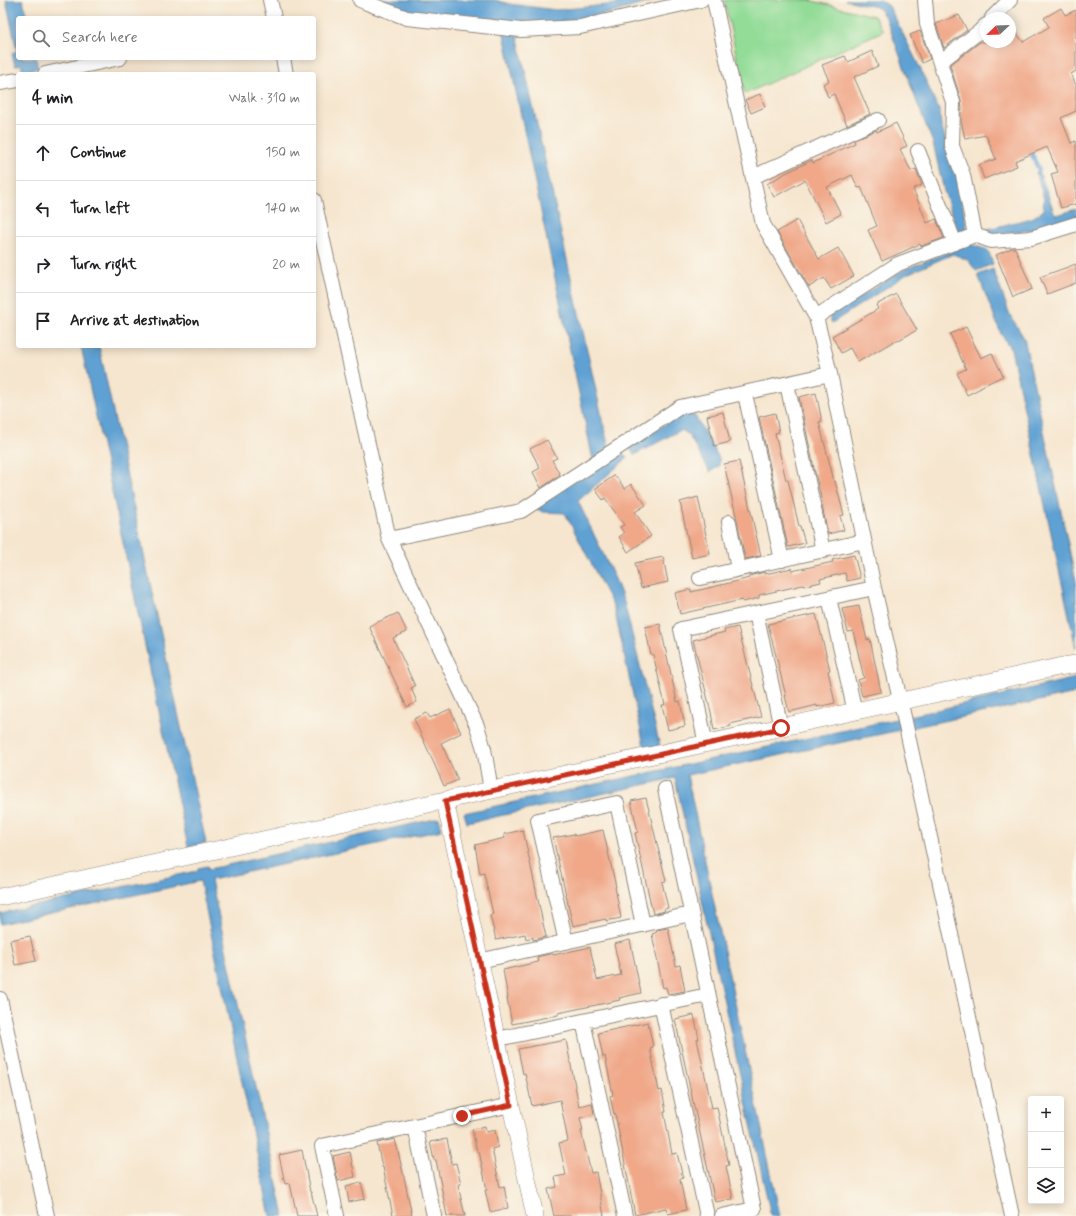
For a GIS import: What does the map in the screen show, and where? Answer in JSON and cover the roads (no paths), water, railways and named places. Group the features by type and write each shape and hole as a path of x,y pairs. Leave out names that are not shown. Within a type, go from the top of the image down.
{"street":[{"path":"270,0 274,16"},
{"path":"360,0 407,18 521,30 580,27 701,0"},
{"path":"714,0 763,224 816,317 830,374 874,588 904,716 1012,1216"},
{"path":"925,0 927,24 953,102 952,146 963,175 975,235"},
{"path":"998,12 1010,0"},
{"path":"940,62 980,31"},
{"path":"54,72 110,60"},
{"path":"283,60 286,72"},
{"path":"0,84 16,80"},
{"path":"753,177 878,120"},
{"path":"918,152 954,243"},
{"path":"316,209 389,539 477,726 484,750 491,790"},
{"path":"816,317 898,264 975,235 991,241 1031,238 1076,224"},
{"path":"389,539 521,511 680,408 830,374"},
{"path":"788,384 823,550"},
{"path":"745,394 782,560"},
{"path":"728,522 738,569"},
{"path":"700,578 864,541"},
{"path":"706,744 681,629 874,588"},
{"path":"829,598 855,712"},
{"path":"756,613 781,728"},
{"path":"0,897 855,712 904,716 1076,664"},
{"path":"665,789 754,1209 722,1216"},
{"path":"445,801 535,1216"},
{"path":"566,942 538,820 617,803 644,925"},
{"path":"479,961 691,914"},
{"path":"497,1039 708,995"},
{"path":"0,999 47,1216"},
{"path":"661,1004 707,1216"},
{"path":"583,1021 625,1216"},
{"path":"337,1216 322,1146 511,1105"},
{"path":"415,1126 434,1216"}],"water":[{"path":"6,0 23,0 27,16 16,16 16,46"},
{"path":"379,0 495,0 509,4 556,10 616,4 627,0 655,0 627,9 570,21 541,23 516,21 517,34 609,449 622,452 627,458 578,501 616,581 624,602 660,746 645,750 614,608 565,513 543,512 535,508 593,460 501,20 413,13"},
{"path":"845,0 880,0 889,6 921,70 940,113 941,125 958,179 967,229 958,233 944,191 933,143 886,18 877,7"},
{"path":"16,51 16,60 36,60 38,68 23,72 21,64 15,66 12,53"},
{"path":"1039,170 1054,212 1057,215 1076,209 1076,218 1038,229 991,235 988,232 988,229 1032,218 1043,211 1044,199 1036,172"},
{"path":"967,245 988,250 993,264 976,271 968,260 953,254 907,274 832,323 829,316 905,269"},
{"path":"993,269 1010,315 1024,338 1076,581 1076,648 1011,349 1001,334 978,275"},
{"path":"81,348 99,348 206,843 188,847"},
{"path":"685,412 695,416 719,458 719,466 710,472 688,434 681,430 634,455 629,447"},
{"path":"1076,678 1076,693 687,775 780,1216 771,1216 675,778 467,823 464,813 910,716"},
{"path":"439,818 442,830 211,880 284,1216 270,1216 200,881 0,924 0,913 197,871 198,868 208,866 209,869"}],"waterway":[{"path":"1029,148 1039,170"}]}
